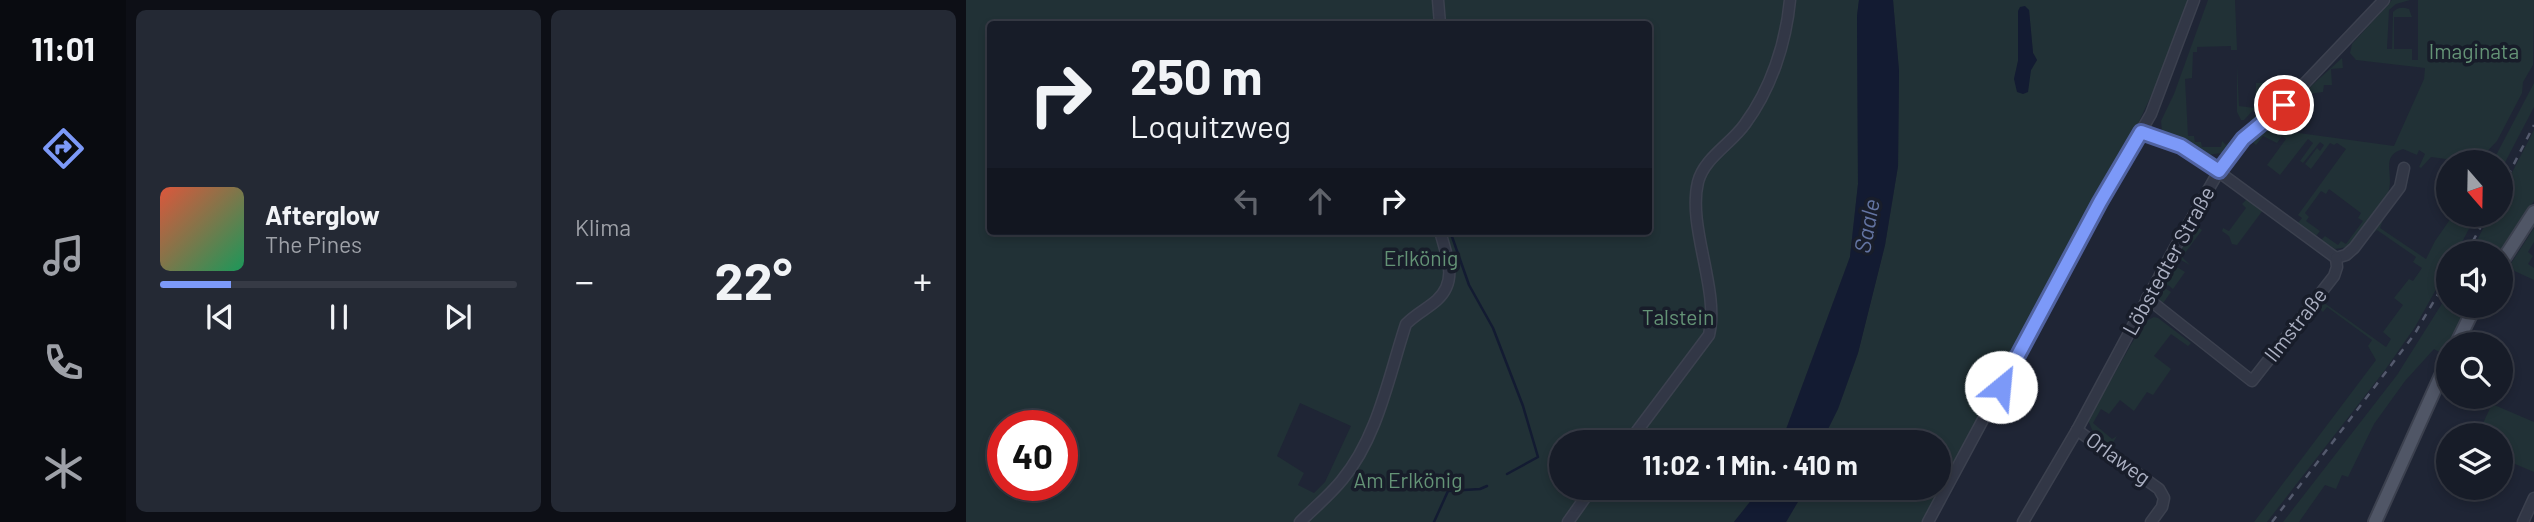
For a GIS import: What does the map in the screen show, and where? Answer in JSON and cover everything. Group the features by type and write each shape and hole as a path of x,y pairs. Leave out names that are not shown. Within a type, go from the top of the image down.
{"main road":[{"path":"2513,244 2534,212"},
{"path":"2375,522 2436,387"}],"street":[{"path":"1438,0 1440,21"},
{"path":"1638,430 1709,335 1713,321 1700,242 1697,184 1706,165 1745,124 1764,89 1787,29 1790,0"},
{"path":"1928,522 2087,226 2141,132 2175,56 2194,0"},
{"name":"Löbstedter Straße","path":"2023,522 2077,430 2219,171 2243,139 2284,105 2384,0"},
{"path":"2141,132 2181,146 2336,258"},
{"name":"Ilmstraße","path":"2147,298 2252,381 2334,276 2336,258 2346,255 2354,248 2400,187 2404,168"},
{"path":"1300,522 1343,479 1361,451 1372,428 1406,324 1419,311 1436,302 1447,290 1451,276 1441,235"},
{"name":"Orlaweg","path":"2077,430 2159,489 2164,498 2162,508 2151,522"},
{"path":"2523,522 2534,498"},
{"path":"1568,522 1584,500"}],"green space":[{"path":"966,0 1859,0 1858,184 1850,257 1786,430 1549,430 1549,500 1751,500 1734,522 966,522","holes":["1300,403 1351,426 1325,482 1314,493 1298,485 1304,473 1277,456"]},
{"path":"1893,0 2189,0 2164,68 2136,128 1951,469 1951,430 1828,430 1858,353 1885,245 1898,166 1899,71","holes":["2029,10 2033,53 2037,60 2031,70 2014,79 2019,39"]},
{"path":"2208,0 2235,0 2237,50 2231,50 2231,46 2197,47 2197,52 2193,52 2192,78 2185,79 2188,136 2194,136 2195,142 2201,142 2202,147 2221,147 2222,141 2226,145 2231,140 2222,153 2207,155 2162,131 2161,121 2174,94"},
{"name":"Imaginata","path":"2392,0 2410,0 2396,4 2389,10 2387,49 2392,49 2393,12 2400,8 2409,9 2412,17 2394,17 2394,49 2412,49 2412,60 2418,60 2418,0 2534,0 2533,65 2497,141 2488,150 2436,150 2436,158 2431,157 2421,168 2419,167 2425,154 2419,150 2417,155 2403,149 2396,152 2390,161 2388,193 2348,247 2335,249 2321,240 2325,236 2338,245 2341,241 2346,244 2363,221 2358,218 2361,213 2329,189 2326,194 2321,191 2305,213 2309,217 2306,221 2320,231 2316,236 2298,223 2302,218 2298,215 2346,149 2337,143 2330,143 2311,169 2305,164 2317,148 2320,151 2324,145 2320,142 2303,163 2300,161 2313,143 2308,139 2280,175 2267,165 2286,139 2282,136 2277,143 2263,136 2256,145 2251,141 2342,58 2343,68 2331,69 2332,85 2324,85 2323,92 2308,94 2276,126 2276,130 2394,146 2424,79 2425,68 2356,60 2350,53 2352,44"},
{"path":"2237,65 2239,106 2255,108 2256,83 2290,82 2293,87 2276,102 2284,94 2278,84 2274,88 2270,85 2258,98 2261,102 2244,120 2241,120 2237,112"},
{"path":"2534,83 2534,107 2511,150 2499,150"},
{"path":"2259,112 2262,115 2251,125 2250,121"},
{"path":"2534,130 2534,201 2508,241 2477,241 2483,228 2513,228 2513,171"},
{"path":"2247,199 2263,210 2237,245 2232,244 2229,236 2222,231 2223,228 2229,231 2246,208 2242,204"},
{"path":"2383,220 2380,228 2426,259 2435,241 2444,228 2469,228 2463,241 2436,241 2436,289 2415,327 2267,522 2254,522 2376,360 2368,346 2372,340 2327,307 2323,312 2318,307 2328,292 2323,302 2386,347 2391,339 2383,332 2403,305 2394,298 2409,279 2413,281 2422,268 2413,262 2416,257 2377,230 2370,236"},
{"path":"2194,224 2202,230 2182,257 2190,265 2181,260 2177,267 2185,272 2173,289 2168,285 2165,288 2171,292 2161,306 2159,294"},
{"path":"2534,228 2534,242 2528,252 2533,256 2528,264 2534,268 2534,280 2513,270 2513,260"},
{"path":"2436,313 2436,318 2462,318 2454,332 2436,332 2436,350 2434,349 2405,381 2374,424 2348,477 2342,475 2336,489 2325,485 2299,522 2283,522 2397,375"},
{"path":"2154,317 2191,343 2188,346 2171,334 2154,356 2171,369 2153,395 2147,392 2134,411 2120,400 2109,414 2101,409 2093,423 2112,439 2117,436 2111,446 2093,432 2088,420 2144,322"},
{"path":"2490,409 2504,409 2534,422 2534,472 2513,463 2513,423 2483,423"},
{"path":"1799,500 1934,500 1922,522 1786,522"}],"water":[{"name":"Saale","path":"1859,0 1893,0 1899,71 1898,166 1885,245 1858,353 1828,430 1786,430 1850,257 1858,184"},
{"path":"2025,6 2029,10 2033,53 2037,60 2031,70 2028,92 2023,94 2017,92 2014,79 2018,61 2018,11"},
{"path":"1751,500 1799,500 1786,522 1734,522"}],"waterway":[{"path":"1451,235 1469,285 1493,328 1523,406 1538,457 1507,474"},
{"path":"1434,522 1448,491 1487,486"}],"railway":[{"path":"2513,166 2534,125"},
{"path":"2473,241 2480,228"},
{"path":"2272,522 2414,335 2436,297"}],"route":[{"path":"2001,387 2100,202 2141,132 2181,146 2219,171 2243,139 2284,105"}],"park label":[{"name":"Erlkönig","path":"1421,259"},
{"name":"Talstein","path":"1678,318"},
{"name":"Am Erlkönig","path":"1408,481"}]}
